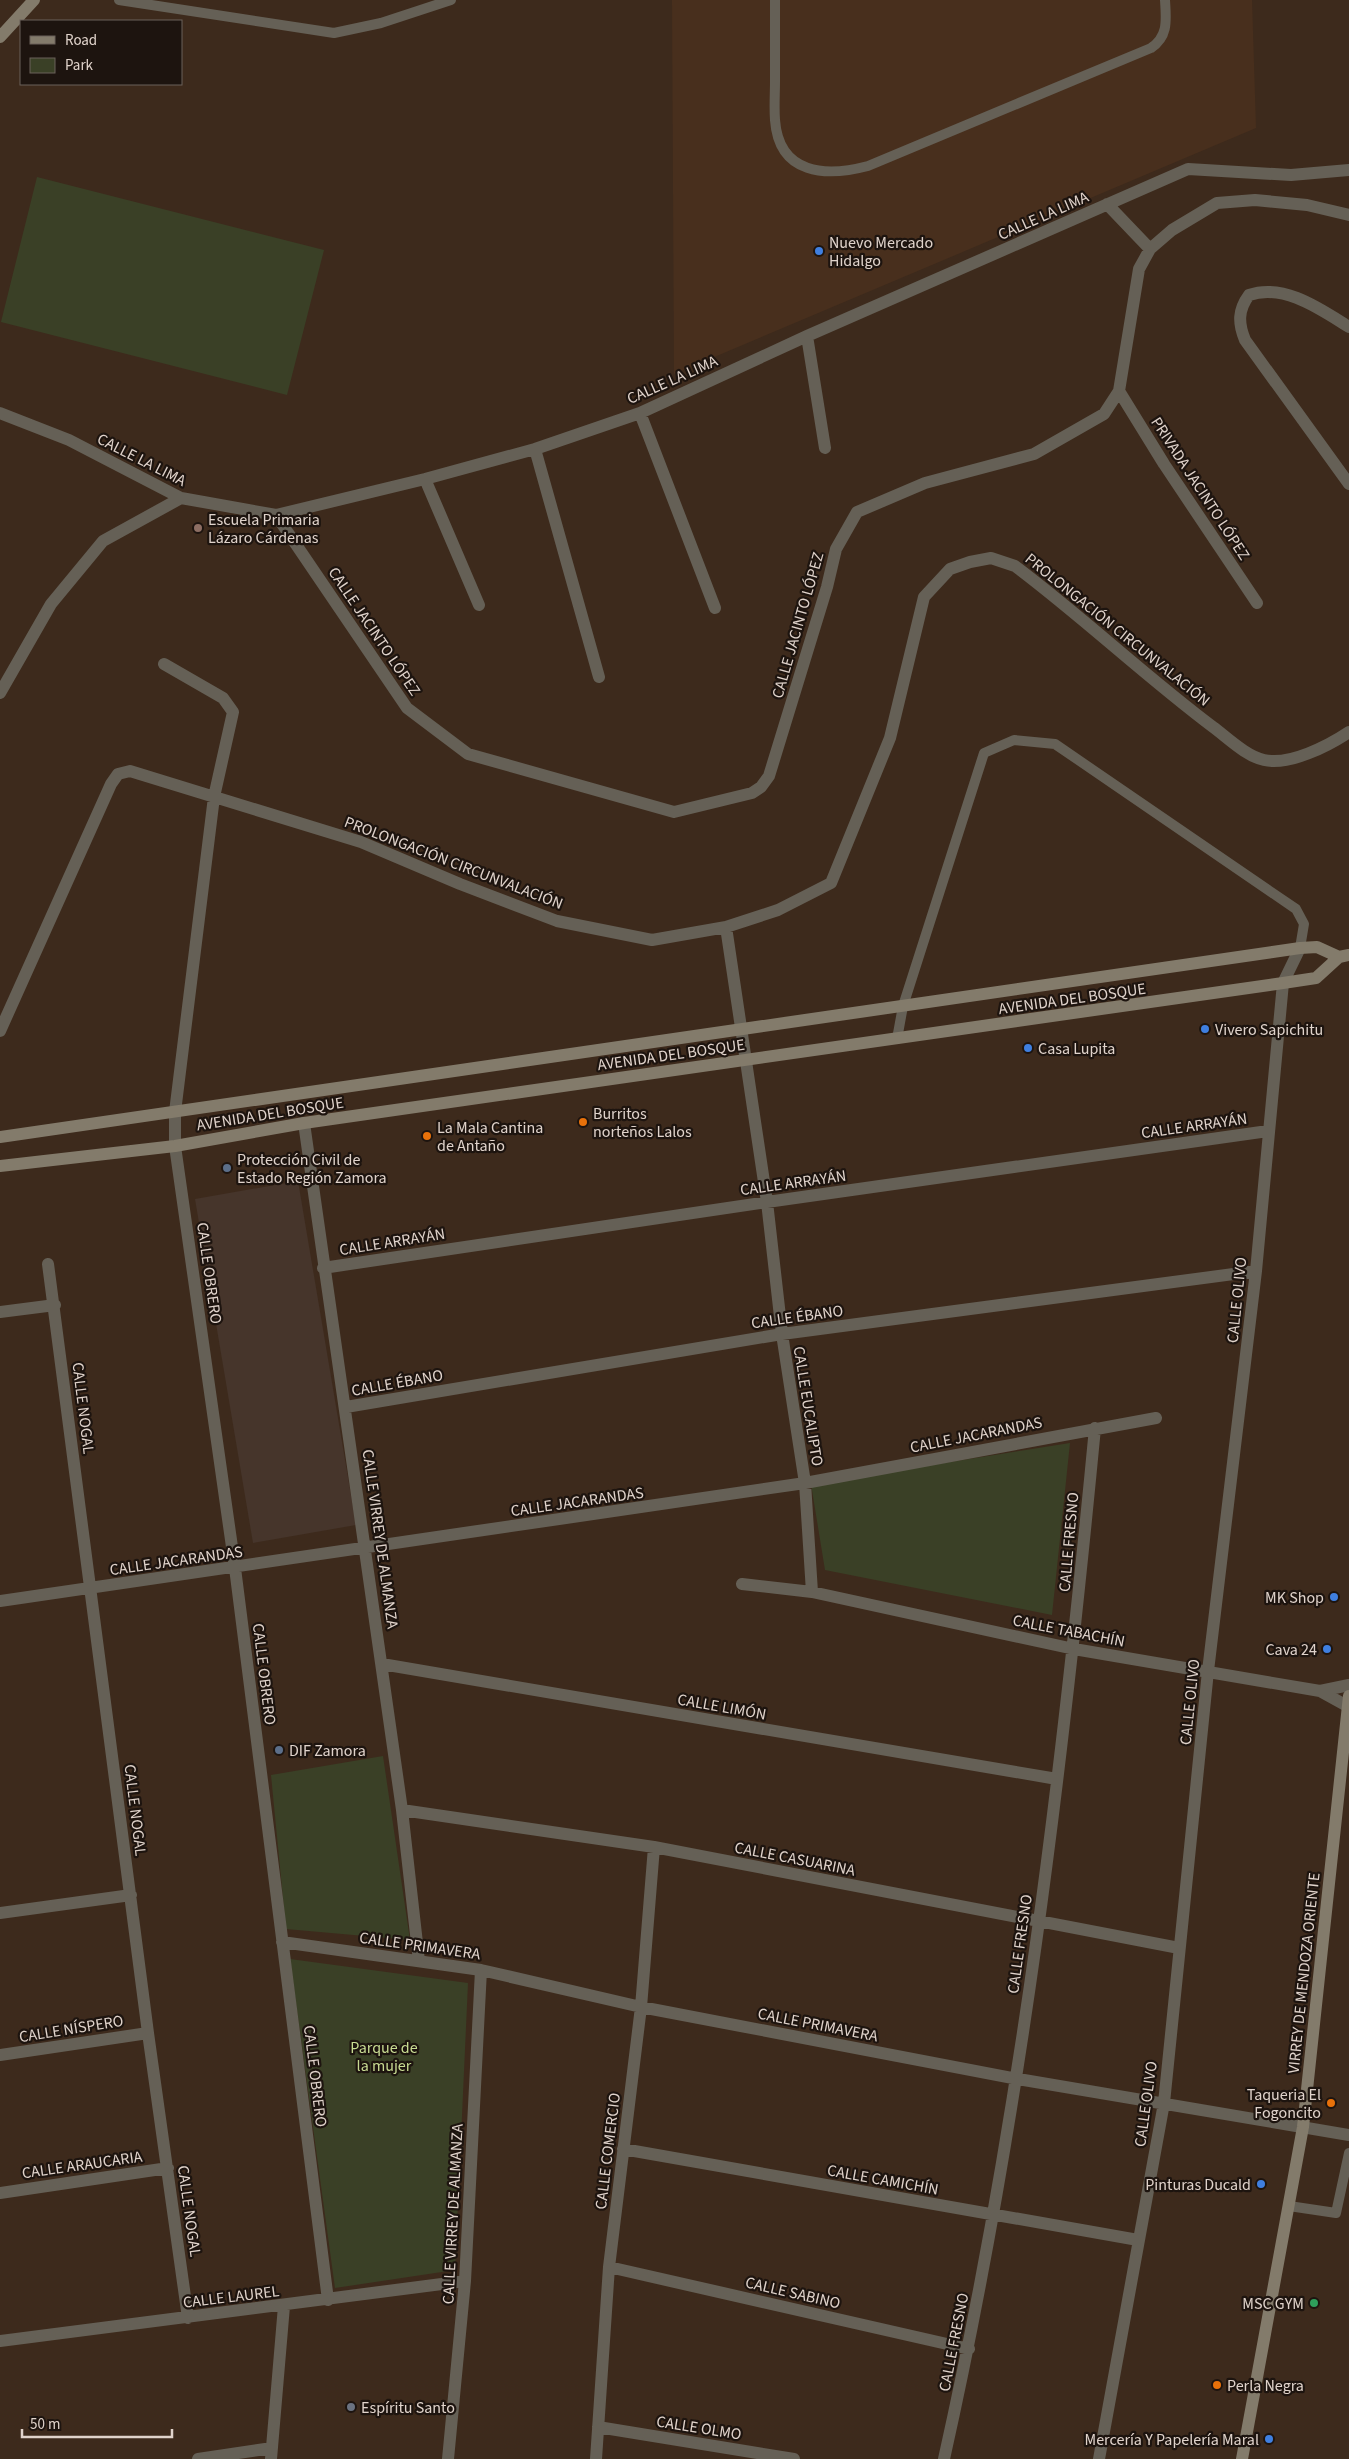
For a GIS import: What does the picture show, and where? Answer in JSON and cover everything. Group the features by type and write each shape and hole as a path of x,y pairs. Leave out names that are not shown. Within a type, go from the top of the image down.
{"street":[{"path":"0,37 34,0"},
{"name":"CALLE LA LIMA","path":"0,413 69,440 181,498 276,515 425,479 535,449 640,413 807,336 1188,169 1291,176 1349,170"},
{"name":"CALLE JACINTO LÓPEZ","path":"276,515 407,708 468,754 674,812 752,793 761,787 769,776 827,587 836,549 857,512 925,483 1034,454 1104,414 1119,391 1139,269 1150,249 1172,230 1217,203 1255,200 1307,205 1349,215"},
{"path":"1107,204 1150,249"},
{"path":"1349,327 1317,306 1266,290 1249,294 1242,304 1239,316 1245,340 1349,484"},
{"path":"807,336 825,448"},
{"name":"PRIVADA JACINTO LÓPEZ","path":"1119,391 1164,464 1257,603"},
{"path":"640,413 715,608"},
{"path":"535,449 599,676"},
{"path":"425,479 479,605"},
{"path":"0,693 50,604 103,541 181,498"},
{"name":"PROLONGACIÓN CIRCUNVALACIÓN","path":"0,1031 111,784 118,774 130,771 361,842 460,884 557,921 652,940 726,927 778,910 831,883 890,738 924,596 950,569 970,562 991,558 1015,566 1189,708 1248,752 1262,760 1275,762 1324,748 1349,732"},
{"name":"CALLE OBRERO","path":"164,664 223,698 233,712 214,796 175,1112 176,1146 236,1568 328,2300"},
{"name":"CALLE EUCALIPTO","path":"726,927 742,1030 744,1060 767,1202 782,1334 805,1483 812,1592"},
{"name":"AVENIDA DEL BOSQUE","path":"0,1137 1300,948 1317,947 1344,956"},
{"name":"CALLE OLIVO","path":"1099,2459 1164,2103 1208,1671 1256,1271 1283,983 1300,948"},
{"name":"AVENIDA DEL BOSQUE","path":"0,1166 176,1146 304,1123 1316,978 1344,956"},
{"name":"CALLE VIRREY DE ALMANZA","path":"304,1123 323,1268 346,1407 382,1664 402,1810 419,1961"},
{"name":"CALLE ARRAYÁN","path":"323,1268 767,1202 1268,1131"},
{"name":"CALLE NOGAL","path":"48,1264 148,2033 188,2318"},
{"name":"CALLE ÉBANO","path":"346,1407 782,1334 1256,1271"},
{"path":"0,1312 54,1305"},
{"name":"CALLE JACARANDAS","path":"0,1601 236,1568 805,1483 1156,1418"},
{"name":"CALLE FRESNO","path":"944,2459 969,2349 1018,2079 1074,1649 1095,1428"},
{"name":"CALLE TABACHÍN","path":"742,1584 812,1592 1074,1649 1320,1691 1349,1704"},
{"name":"CALLE LIMÓN","path":"382,1664 1057,1779"},
{"name":"CALLE TABACHÍN","path":"1320,1691 1349,1685"},
{"name":"VIRREY DE MENDOZA ORIENTE","path":"1242,2459 1303,2127 1349,1704"},
{"name":"CALLE CASUARINA","path":"402,1810 654,1847 1039,1923 1179,1948"},
{"name":"CALLE COMERCIO","path":"596,2459 610,2267 641,2007 654,1847"},
{"path":"0,1914 131,1894"},
{"name":"CALLE PRIMAVERA","path":"282,1942 481,1970 641,2007 1018,2079 1349,2135"},
{"name":"CALLE VIRREY DE ALMANZA","path":"448,2459 465,2281 481,1970"},
{"name":"CALLE NÍSPERO","path":"0,2055 148,2033"},
{"name":"CALLE CAMICHÍN","path":"623,2150 1138,2240"},
{"name":"CALLE ARAUCARIA","path":"0,2192 168,2168"},
{"name":"CALLE SABINO","path":"610,2267 969,2349"},
{"name":"CALLE LAUREL","path":"0,2341 284,2306 465,2281"},
{"path":"198,2459 272,2454 284,2306"},
{"name":"CALLE OLMO","path":"598,2427 794,2459"}],"lane":[{"path":"119,0 334,33 381,23 450,0"},
{"path":"775,0 775,120 781,143 798,163 820,172 829,173 868,166 1152,48 1160,42 1165,34 1165,0"},
{"path":"897,1039 903,1006 984,753 1014,740 1055,744 1296,909 1304,924 1300,948"},
{"path":"1289,2206 1336,2213 1349,2153"}],"shaded area":[{"name":"Nuevo Mercado Hidalgo","path":"672,0 1252,0 1256,128 674,374"},
{"path":"298,1181 356,1525 253,1543 195,1199"}],"green space":[{"path":"37,177 324,250 287,395 1,322"},
{"path":"1070,1443 1052,1615 825,1570 811,1484"},
{"path":"383,1756 410,1940 286,1929 271,1775"},
{"name":"Parque de la mujer","path":"290,1959 468,1983 455,2270 335,2288"}],"place":[{"name":"Nuevo Mercado Hidalgo","path":"819,251"},
{"name":"Escuela Primaria Lázaro Cárdenas","path":"198,528"},
{"name":"Vivero Sapichitu","path":"1205,1029"},
{"name":"Casa Lupita","path":"1028,1048"},
{"name":"Burritos norteños Lalos","path":"583,1122"},
{"name":"La Mala Cantina de Antaño","path":"427,1136"},
{"name":"Protección Civil de Estado Región Zamora","path":"227,1168"},
{"name":"MK Shop","path":"1334,1597"},
{"name":"Cava 24","path":"1327,1649"},
{"name":"DIF Zamora","path":"279,1750"},
{"name":"Taqueria El Fogoncito","path":"1331,2103"},
{"name":"Pinturas Ducald","path":"1261,2184"},
{"name":"MSC GYM","path":"1314,2303"},
{"name":"Perla Negra","path":"1217,2385"},
{"name":"Espíritu Santo","path":"351,2407"},
{"name":"Mercería Y Papelería Maral","path":"1269,2439"}]}
